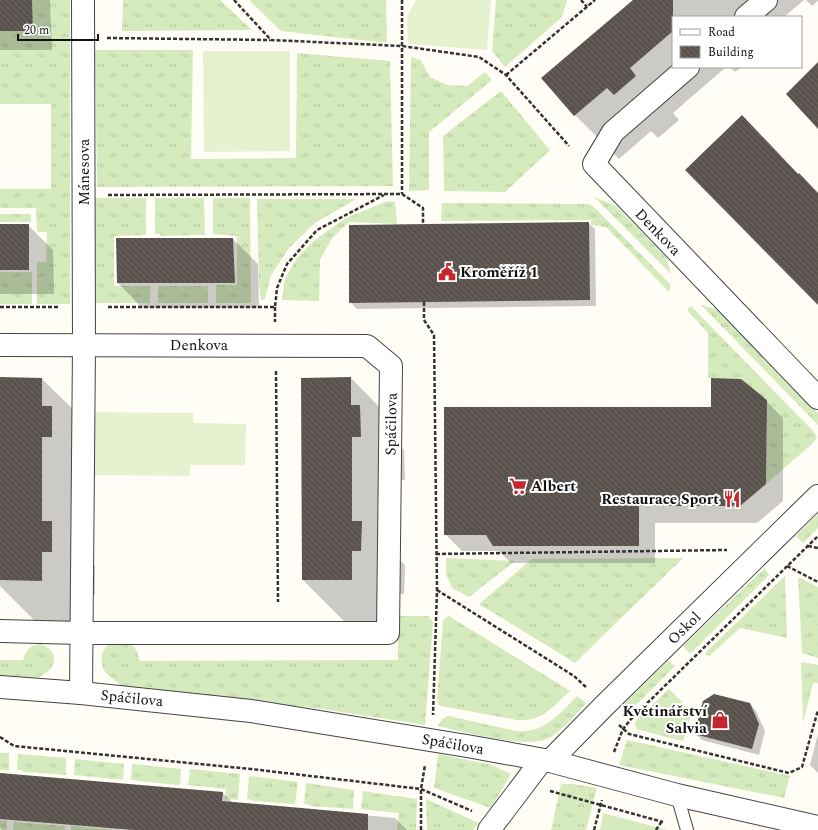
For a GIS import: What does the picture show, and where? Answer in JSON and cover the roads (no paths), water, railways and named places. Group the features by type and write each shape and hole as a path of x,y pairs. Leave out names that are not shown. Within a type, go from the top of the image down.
{"street":[{"name":"Mánesova","path":"83,0 84,345"},
{"path":"747,16 766,0"},
{"name":"Denkova","path":"687,68 613,132 594,164 818,398"},
{"name":"Denkova","path":"0,345 367,346 391,366"},
{"name":"Spáčilova","path":"81,693 84,345"},
{"name":"Spáčilova","path":"0,631 82,633 388,632 391,366"},
{"name":"Oskol","path":"492,826 546,760 599,711 818,496"},
{"name":"Spáčilova","path":"0,687 81,693 251,711 467,746 546,760 677,795 818,827"}],"lane":[{"path":"677,795 686,829"}],"place":[{"name":"Kroměříž 1","path":"447,272"},
{"name":"Albert","path":"518,486"},
{"name":"Restaurace Sport","path":"732,499"},
{"name":"Květinářství Salvia","path":"720,720"}]}
